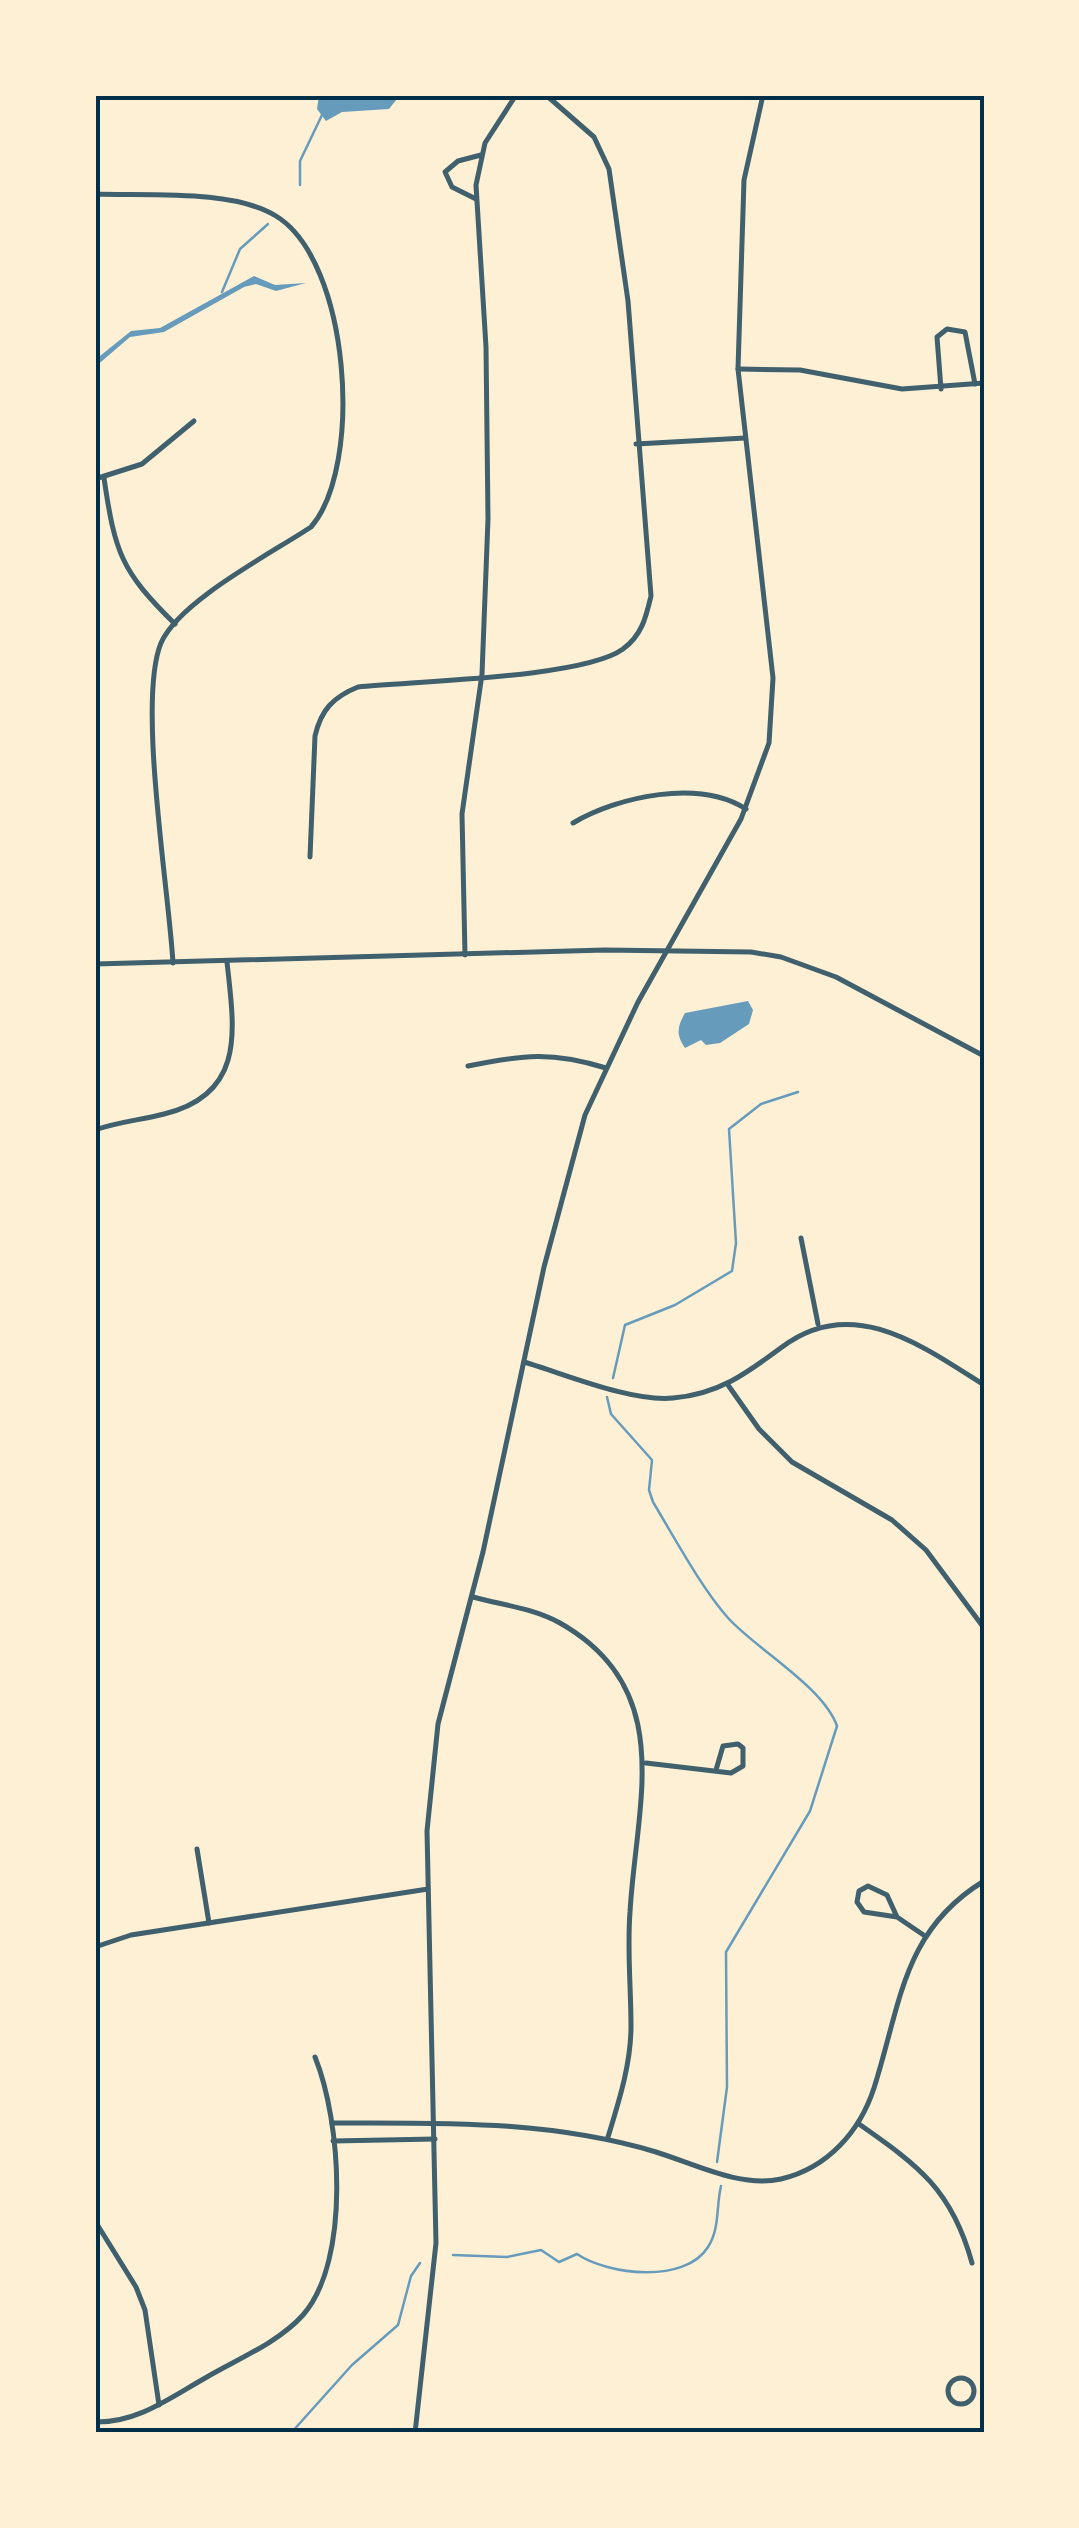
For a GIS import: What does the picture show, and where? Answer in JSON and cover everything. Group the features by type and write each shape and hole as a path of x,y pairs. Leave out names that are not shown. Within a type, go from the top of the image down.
{"street":[{"path":"465,955 462,814 482,674 488,448 476,200 481,155 495,123 516,95"},
{"path":"310,857 313,755 325,709 358,687 582,666 624,648 640,632 651,596 636,444 628,302 609,169 594,136 546,95"},
{"path":"415,2433 435,2258 426,1831 433,1752 473,1597 572,1153 606,1068 746,809 769,744 773,678 738,368 744,180 763,95"},
{"path":"476,200 452,187 446,172 458,160 481,155"},
{"path":"95,194 251,204 276,216 310,250 338,336 337,470 324,512 311,527 185,612 162,642 154,680 155,754 173,963"},
{"path":"941,389 937,337 947,330 965,332 976,385"},
{"path":"738,368 800,370 902,389 984,383"},
{"path":"95,479 142,464 194,422"},
{"path":"636,444 744,438"},
{"path":"104,478 112,534 134,584 175,624"},
{"path":"573,823 602,806 689,794 719,795 746,809"},
{"path":"95,964 671,950 751,952 813,968 984,1056"},
{"path":"95,1130 182,1109 217,1084 232,1056 227,962"},
{"path":"468,1066 529,1054 565,1056 606,1068"},
{"path":"801,1238 818,1324"},
{"path":"524,1362 670,1399 728,1385 818,1324 871,1325 924,1349 984,1385"},
{"path":"728,1385 759,1429 792,1462 892,1520 926,1550 984,1628"},
{"path":"473,1597 542,1614 590,1645 630,1698 646,1762 629,1923 631,2029 625,2079 608,2138"},
{"path":"646,1762 716,1770 737,1771 745,1760 743,1748 738,1744 722,1746 716,1770"},
{"path":"197,1849 209,1924"},
{"path":"332,2123 523,2125 608,2138 733,2177 768,2180 815,2164 842,2145 859,2124 875,2086 907,1967 925,1936 960,1895 984,1880"},
{"path":"897,1917 887,1895 868,1886 859,1892 857,1902 864,1912 897,1917 925,1936"},
{"path":"95,1947 131,1935 428,1889"},
{"path":"95,2422 131,2419 159,2405 289,2329 319,2293 333,2253 333,2141 331,2096 316,2057"},
{"path":"859,2124 907,2158 942,2190 962,2226 972,2263"},
{"path":"333,2141 435,2140"},
{"path":"95,2220 131,2277 145,2310 159,2405"},
{"path":"958,2378 970,2381 974,2388 966,2404 953,2402 948,2394 950,2382 958,2378"},
{"path":"974,2388 984,2387"}],"water":[{"path":"319,95 400,95 389,109 342,112 326,121 317,109"},
{"path":"254,276 275,285 306,283 276,291 256,284 244,287 164,332 130,337 95,367 95,360 131,331 160,328"},
{"path":"748,1001 753,1010 749,1024 720,1043 706,1045 701,1040 685,1048 679,1031 685,1013"}],"waterway":[{"path":"300,185 300,161 322,115"},
{"path":"222,292 240,249 268,224"},
{"path":"613,1378 625,1325 675,1305 732,1271 736,1243 729,1129 761,1104 798,1092"},
{"path":"607,1397 611,1414 652,1460 649,1490 653,1502 709,1593 729,1619 818,1697 837,1726 810,1811 726,1952 727,2087 717,2162"},
{"path":"453,2255 507,2257 541,2250 559,2262 577,2254 626,2271 682,2267 697,2259 712,2240 721,2186"},
{"path":"291,2433 352,2365 398,2325 411,2276 420,2263"}]}
